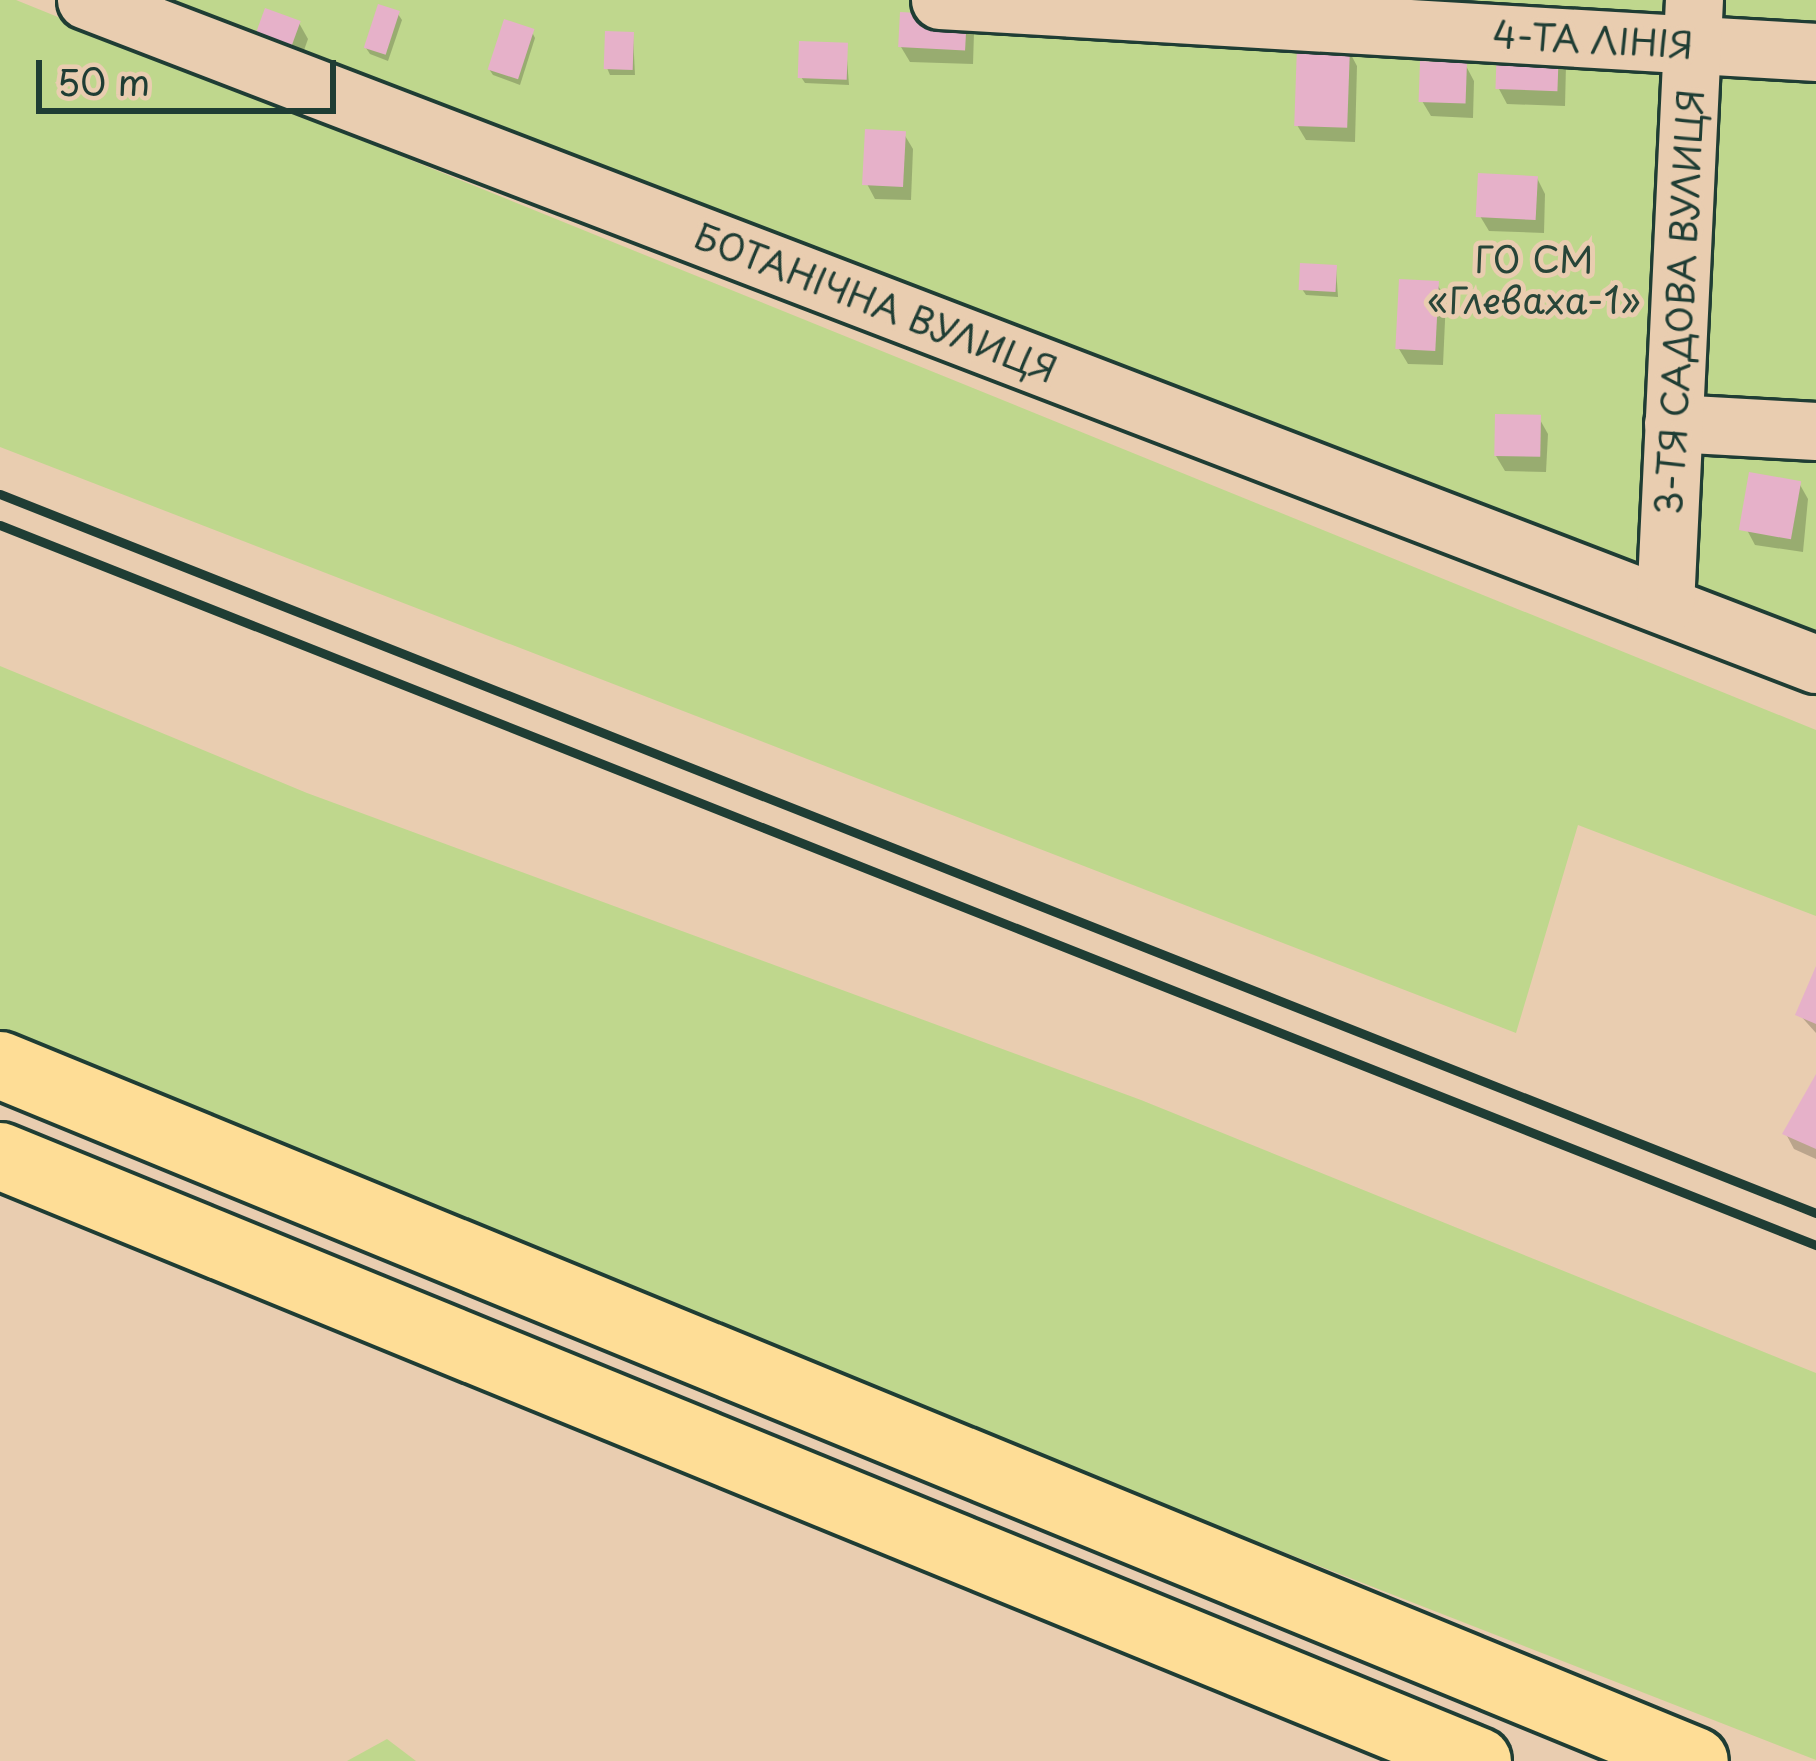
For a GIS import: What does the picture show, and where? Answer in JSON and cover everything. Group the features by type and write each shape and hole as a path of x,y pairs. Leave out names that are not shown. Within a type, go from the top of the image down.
{"highway":[{"path":"0,1065 1696,1761"},
{"path":"0,1156 1478,1761"}],"street":[{"name":"БОТАНІЧНА ВУЛИЦЯ","path":"86,0 1816,664"},
{"name":"4-ТА ЛІНІЯ","path":"940,0 1693,22 1816,52"},
{"name":"3-ТЯ САДОВА ВУЛИЦЯ","path":"1665,605 1693,22"},
{"path":"1673,423 1816,431"}],"green space":[{"path":"0,0 16,0 1816,730 1816,916 1578,825 1516,1033 0,447"},
{"name":"ГО СМ «Глеваха-1»","path":"120,0 1816,0 1816,697 648,215"},
{"path":"0,666 307,793 1141,1100 1816,1373 1816,1760 1240,1535 0,1037"},
{"path":"387,1739 416,1761 347,1761"}],"building":[{"path":"378,4 400,11 386,55 364,48"},
{"path":"265,8 301,21 283,71 247,58"},
{"path":"900,12 967,16 965,50 898,47"},
{"path":"504,19 534,29 518,79 488,69"},
{"path":"605,31 634,32 633,70 604,69"},
{"path":"799,41 848,43 847,80 798,78"},
{"path":"1497,45 1559,47 1557,91 1495,89"},
{"path":"1297,46 1350,48 1347,128 1294,126"},
{"path":"1420,61 1467,63 1466,104 1419,102"},
{"path":"865,129 906,131 903,187 862,185"},
{"path":"1478,173 1538,176 1536,220 1476,217"},
{"path":"1300,263 1337,265 1336,292 1299,290"},
{"path":"1399,279 1439,281 1435,351 1395,349"},
{"path":"1495,414 1541,415 1540,457 1494,456"},
{"path":"1749,472 1801,481 1791,539 1739,530"},
{"path":"1816,966 1816,1024 1795,1015"},
{"path":"1816,1074 1816,1149 1782,1134"}],"railway":[{"path":"0,494 1816,1213"},
{"path":"0,525 1816,1245"}]}
